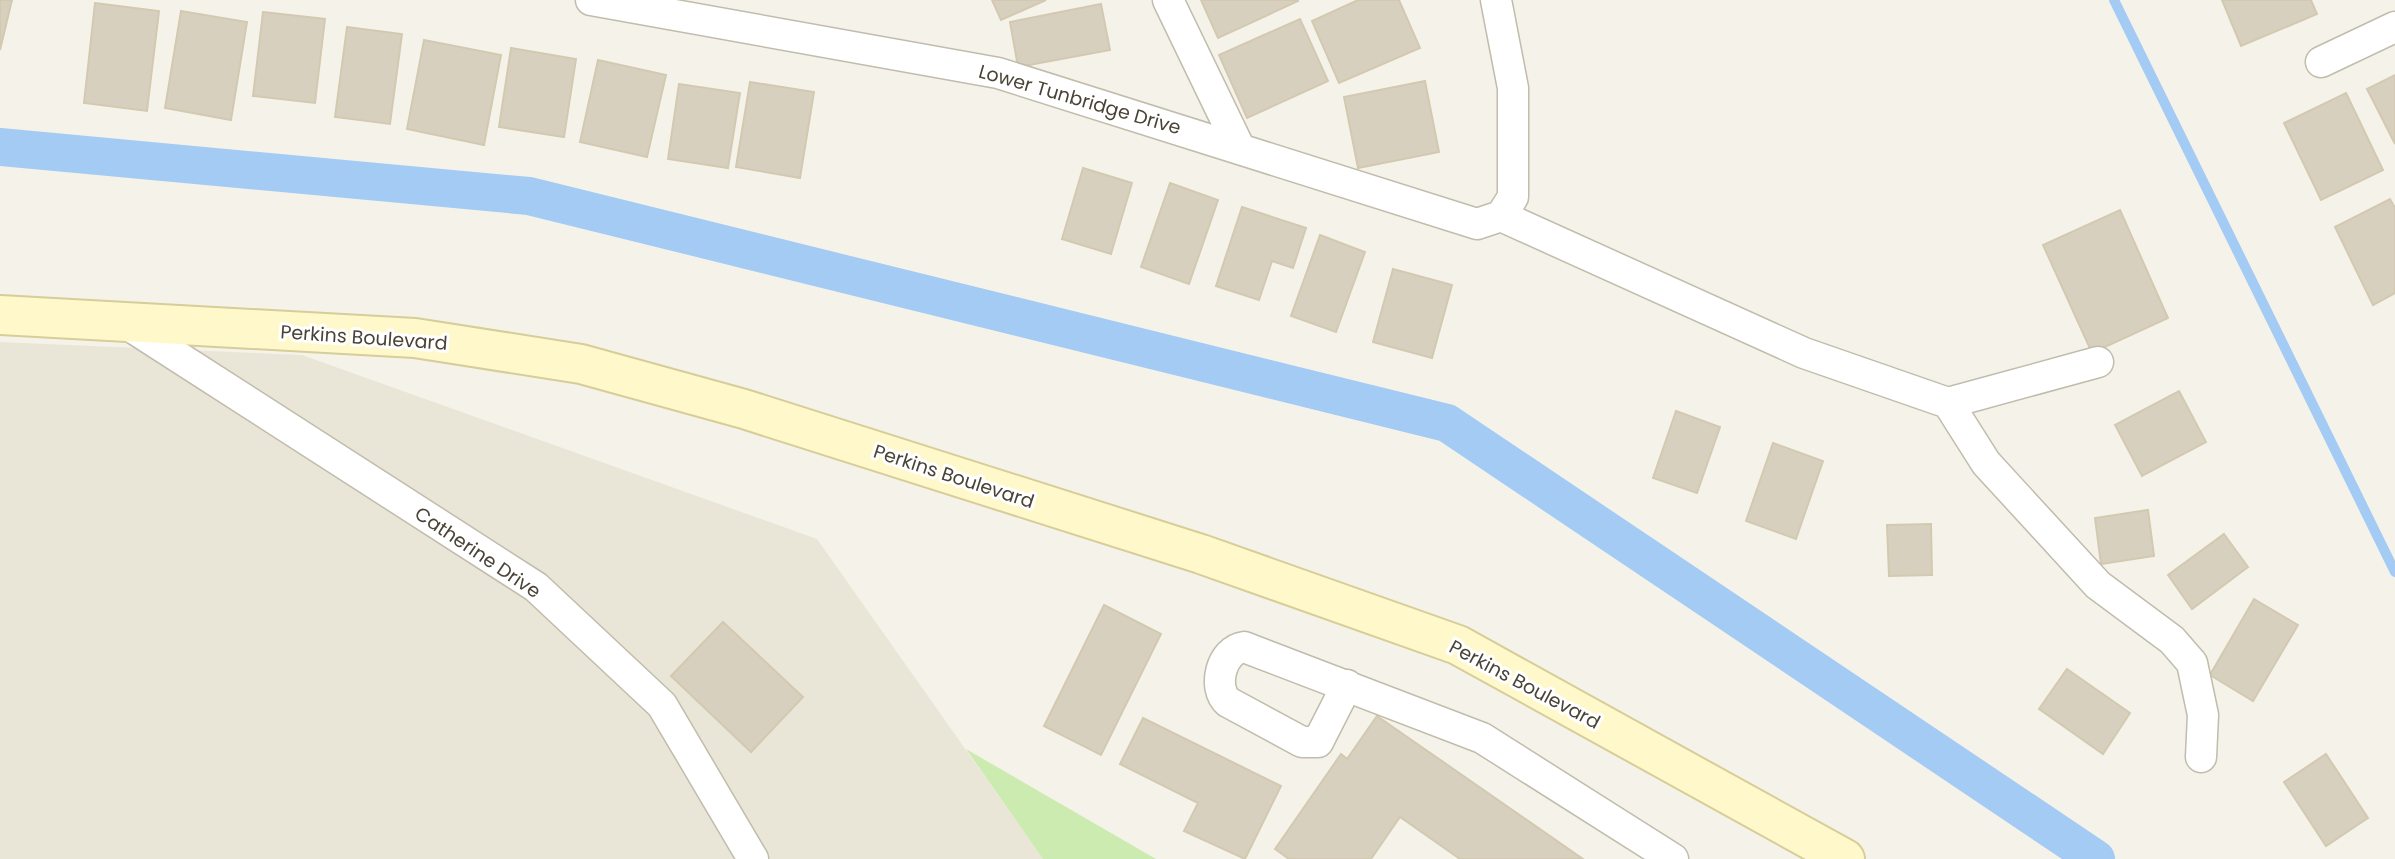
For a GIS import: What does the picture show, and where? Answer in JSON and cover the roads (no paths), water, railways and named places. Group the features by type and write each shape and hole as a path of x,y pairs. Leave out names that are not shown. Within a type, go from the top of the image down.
{"street":[{"name":"Lower Tunbridge Drive","path":"591,0 998,73 1489,220 1804,353 1948,403"},
{"path":"1168,0 1240,147"},
{"path":"1489,220 1513,197 1513,88 1496,0"},
{"path":"2321,62 2395,27"},
{"name":"Perkins Boulevard","path":"0,315 415,338 580,364 744,409 1201,554 1458,645 1845,859"},
{"name":"Catherine Drive","path":"127,324 536,587 662,705 753,859"},
{"path":"2098,362 1948,403 1986,463 2098,585 2172,640 2192,663 2203,715 2201,757"},
{"path":"1347,685 1482,738 1673,859"}],"waterway":[{"path":"2114,0 2395,572"},
{"path":"0,147 529,196 1447,423 2096,859"}]}
